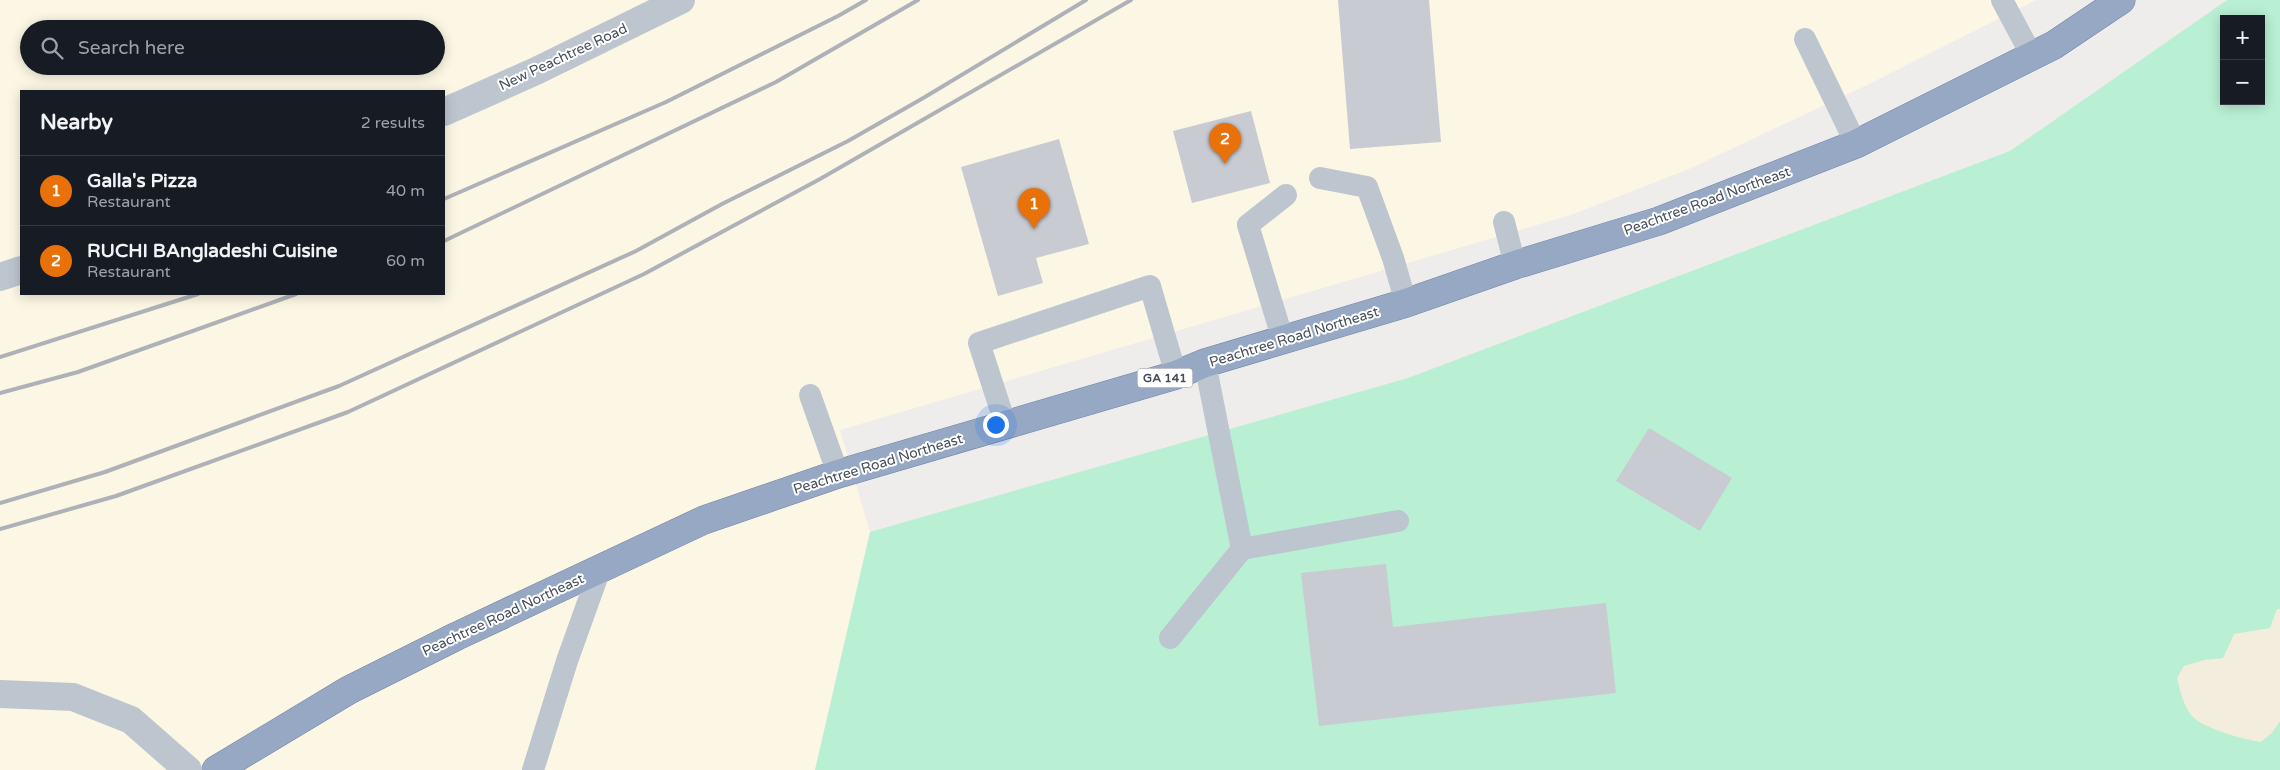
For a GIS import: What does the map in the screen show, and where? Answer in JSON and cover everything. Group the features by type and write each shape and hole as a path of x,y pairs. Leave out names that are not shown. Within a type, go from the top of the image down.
{"highway":[{"name":"Peachtree Road Northeast","path":"216,770 349,690 457,636 704,520 838,474 1176,375 1205,363 1406,303 1515,265 1659,221 1856,144 2054,45 2121,0"}],"street":[{"name":"New Peachtree Road","path":"445,112 536,71 681,0"},
{"path":"0,277 20,270"},
{"path":"0,694 73,697 131,720 188,770"}],"lane":[{"path":"2002,0 2032,56"},
{"path":"1805,39 1856,144"},
{"path":"1320,178 1367,187 1393,258 1406,303"},
{"path":"1283,340 1248,225 1286,195"},
{"path":"1504,222 1515,265"},
{"path":"1006,426 980,343 1150,286 1176,375"},
{"path":"1205,363 1242,549"},
{"path":"810,396 838,474"},
{"path":"1170,638 1242,549 1398,521"},
{"path":"533,770 567,660 600,569"}],"shaded area":[{"path":"0,0 2036,0 1869,84 1689,169 1571,215 840,430 870,532 815,770 0,770"}],"green space":[{"path":"2227,0 2280,0 2280,770 815,770 870,532 1408,378 2010,151"}],"sand":[{"path":"2277,609 2280,609 2280,721 2272,733 2261,742 2245,739 2207,726 2194,718 2183,699 2177,678 2184,666 2204,660 2223,658 2234,634 2270,628"}],"building":[{"path":"1338,0 1429,0 1441,142 1350,149"},
{"path":"1251,111 1270,183 1192,203 1173,131"},
{"path":"1059,139 1089,244 1036,258 1043,283 998,296 961,167"},
{"path":"1649,428 1732,478 1700,531 1616,481"},
{"path":"1386,564 1393,627 1606,603 1616,693 1319,726 1301,573"}],"railway":[{"path":"445,199 666,102 838,16 866,0"},
{"path":"445,241 776,82 918,0"},
{"path":"0,503 105,472 339,386 636,251 722,204 848,141 1086,0"},
{"path":"0,529 116,496 348,412 644,274 820,179 1131,0"},
{"path":"0,357 195,295"},
{"path":"0,393 78,372 293,295"}],"place":[{"name":"RUCHI BAngladeshi Cuisine","path":"1225,164"},
{"name":"Galla's Pizza","path":"1034,229"}]}
